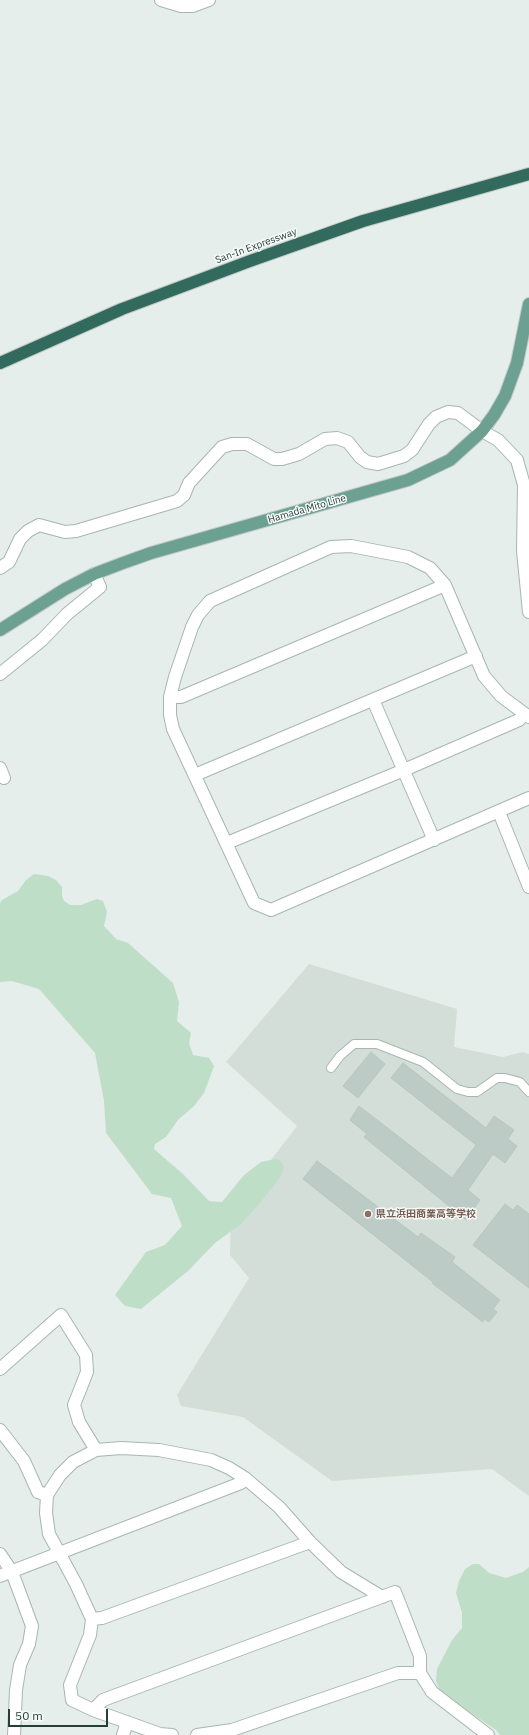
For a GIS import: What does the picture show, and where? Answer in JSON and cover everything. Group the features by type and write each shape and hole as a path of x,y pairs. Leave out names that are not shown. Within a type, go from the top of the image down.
{"highway":[{"name":"San-In Expressway","path":"0,363 122,309 250,261 364,221 529,174"}],"main road":[{"name":"Hamada Mito Line","path":"0,630 65,589 94,574 151,553 408,480 450,460 482,431 494,415 512,380 522,344 529,304"}],"street":[{"path":"161,0 181,6 193,6 209,0"},
{"path":"0,568 9,562 20,539 28,531 39,525 65,532 76,531 177,501 184,495 190,483 222,447 232,444 247,444 274,459 282,459 299,454 325,440 337,438 348,442 360,457 367,462 378,464 404,456 412,450 428,424 436,417 448,412 458,414 498,440 517,460 524,485 523,551 529,612"},
{"path":"227,843 404,770 527,716 501,696 484,676 445,585 430,568 408,557 351,546 332,547 210,601 198,615 192,627 175,677 170,697 170,715 173,728 254,903 272,910 529,798"},
{"path":"0,674 42,640 67,614 100,587 94,574"},
{"path":"170,697 181,697 445,585"},
{"path":"195,775 476,656"},
{"path":"374,700 434,840"},
{"path":"499,812 529,887"},
{"path":"0,1369 61,1315 86,1355 87,1372 74,1405 79,1422 96,1450"},
{"path":"0,1430 24,1461 38,1492 47,1495"},
{"path":"172,1735 160,1734 93,1710 72,1700 70,1685 90,1635 92,1619 76,1584 49,1534 46,1514 47,1495 60,1475 73,1462 96,1450 122,1448 159,1450 211,1460 229,1468 245,1478 279,1507 310,1542 341,1572 382,1597"},
{"path":"0,1576 241,1483 245,1478"},
{"path":"92,1619 102,1618 310,1542"},
{"path":"0,1554 12,1572 32,1626 18,1678 14,1735"},
{"path":"93,1710 103,1700 395,1592 420,1656 420,1673 432,1692 488,1735"},
{"path":"197,1735 232,1732 398,1673 420,1673"},
{"path":"123,1735 127,1722"}],"lane":[{"path":"331,1068 340,1056 354,1044 377,1044 423,1062 457,1089 468,1092 477,1092 496,1078 505,1078 520,1082 529,1092"}],"shaded area":[{"path":"309,964 457,1009 454,1047 503,1057 523,1052 529,1054 529,1496 492,1469 332,1481 243,1417 181,1406 177,1395 249,1278 230,1255 231,1212 297,1126 226,1062"}],"green space":[{"path":"34,874 48,876 56,880 62,887 62,896 64,901 70,905 81,905 97,899 103,901 107,912 104,926 116,939 128,943 173,983 179,1002 177,1021 191,1033 189,1043 193,1055 209,1058 214,1066 204,1093 194,1106 178,1120 166,1137 155,1144 154,1149 183,1174 209,1201 222,1202 244,1175 261,1162 276,1159 280,1160 284,1167 281,1176 241,1224 215,1243 188,1271 141,1309 125,1306 115,1295 146,1252 165,1245 182,1226 171,1198 152,1194 106,1133 104,1101 95,1053 39,989 12,981 0,982 0,903 2,900 18,891 26,880"},
{"path":"473,1564 479,1564 489,1573 506,1578 523,1572 529,1567 529,1735 500,1735 496,1730 440,1692 436,1681 437,1669 452,1640 462,1628 462,1613 456,1593 459,1581 465,1569"}],"building":[{"path":"371,1052 385,1064 358,1098 343,1086"},
{"path":"403,1063 486,1128 494,1116 514,1130 508,1139 517,1146 505,1163 493,1154 468,1190 480,1200 466,1220 364,1137 367,1134 350,1120 359,1106 452,1178 476,1145 391,1078"},
{"path":"317,1161 418,1237 421,1233 455,1257 452,1262 500,1300 493,1309 497,1312 489,1322 484,1319 483,1322 432,1283 433,1282 303,1179"},
{"path":"505,1204 513,1210 517,1205 529,1214 529,1288 473,1245"}],"place":[{"name":"県立浜田商業高等学校","path":"368,1214"}]}
